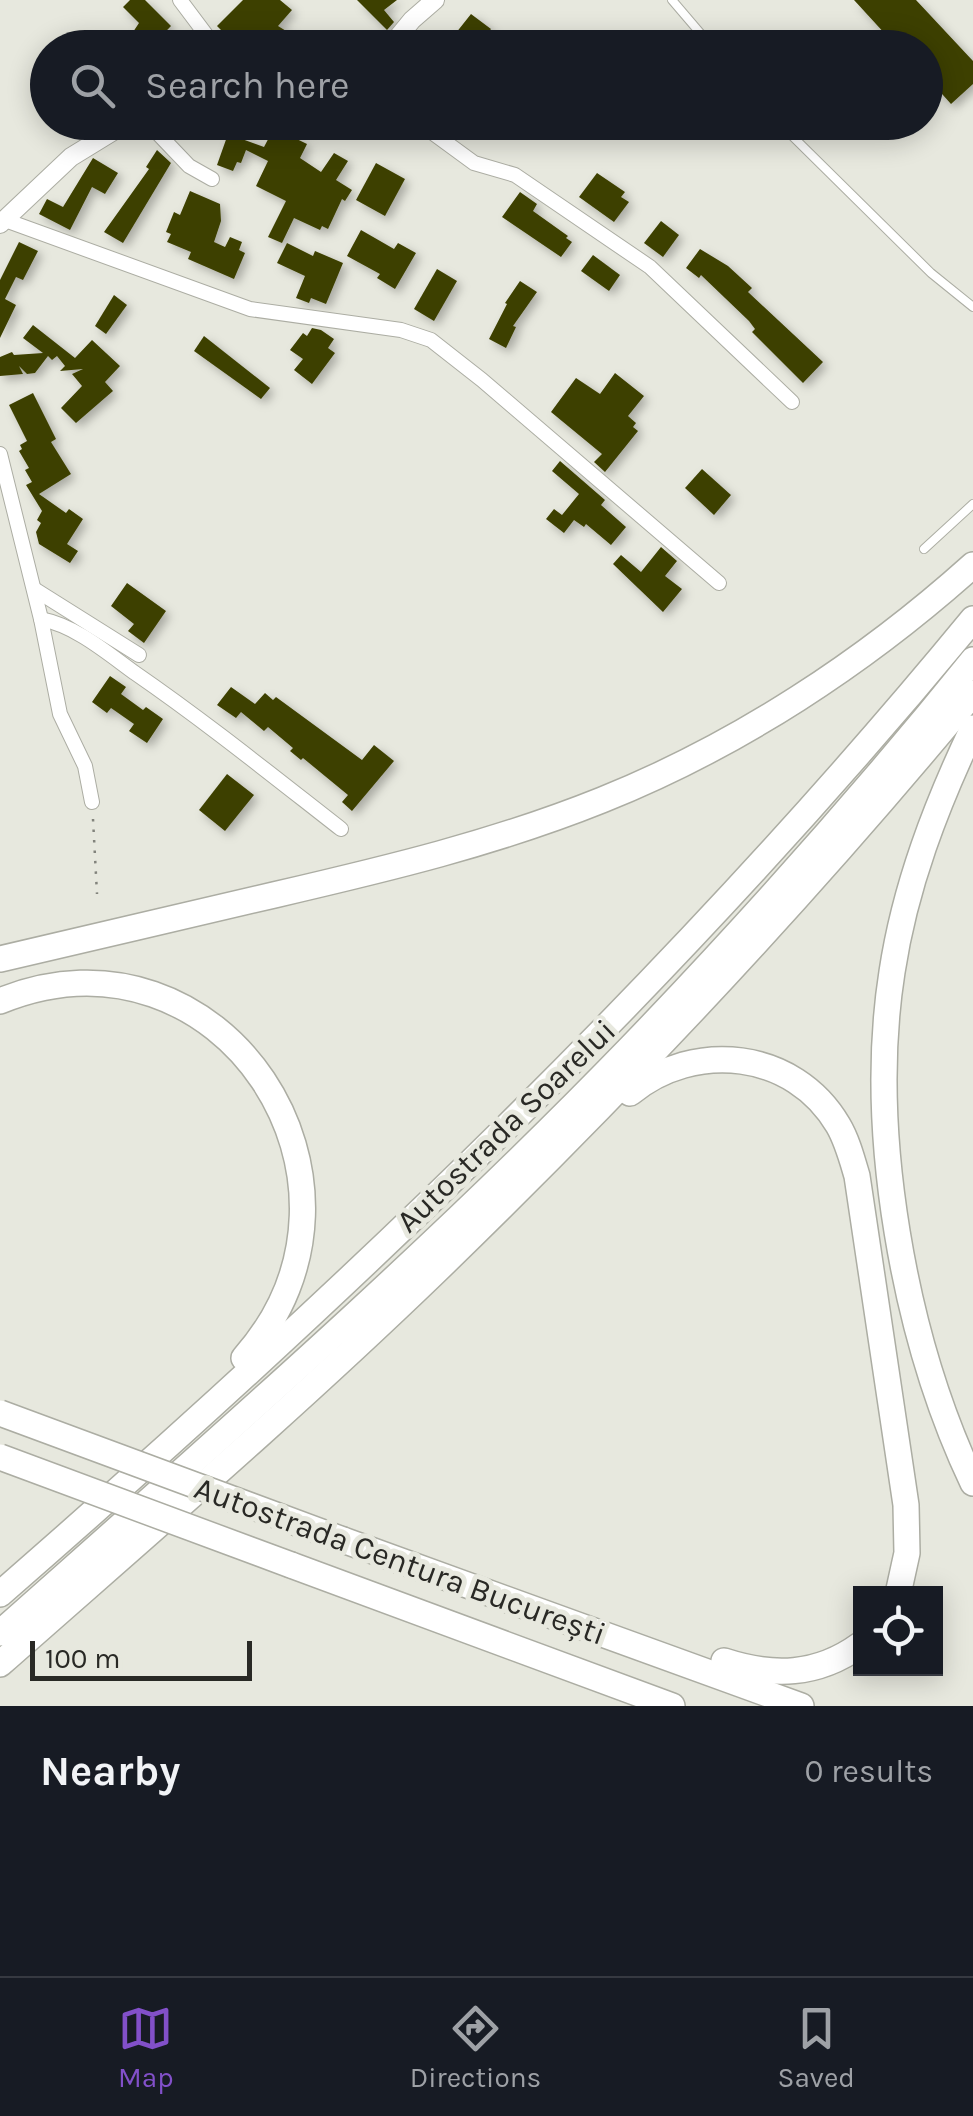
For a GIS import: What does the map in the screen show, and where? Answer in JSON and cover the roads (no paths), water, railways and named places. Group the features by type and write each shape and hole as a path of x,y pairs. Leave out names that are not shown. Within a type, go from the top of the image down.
{"highway":[{"path":"0,959 428,859 605,799 775,712 873,646 973,565"},
{"name":"Autostrada Soarelui","path":"3,1590 404,1226 609,1026 802,821 973,620"},
{"name":"Autostrada Soarelui","path":"0,1633 412,1262 564,1114 776,890 973,660"},
{"path":"0,1664 356,1346 542,1167 759,940 973,693"},
{"path":"973,728 942,794 905,907 886,1010 884,1058 887,1135 910,1303 944,1419 973,1483"},
{"path":"0,1001 76,983 116,985 155,995 191,1012 224,1035 258,1070 281,1108 296,1149 303,1192 302,1229 292,1276 266,1329 209,1392 189,1424"},
{"path":"542,1167 634,1090 680,1064 703,1059 750,1060 791,1078 824,1107 838,1125 857,1176 906,1505 907,1553 900,1586"},
{"name":"Autostrada Centura București","path":"0,1411 801,1706"},
{"name":"Autostrada Centura București","path":"0,1457 672,1706"},
{"path":"0,1682 44,1625"},
{"path":"603,1635 664,1642 752,1670 784,1673 810,1670 853,1650"},
{"path":"584,1675 634,1706"}],"street":[{"path":"180,0 202,30"},
{"path":"404,30 435,0"},
{"path":"99,140 71,157 3,222 250,309 417,334 443,348 482,380 719,583"},
{"path":"164,140 189,166 212,179"},
{"path":"443,140 474,163 514,175 660,275 792,402"},
{"path":"0,454 60,714 85,766 92,802"},
{"path":"34,589 139,655"},
{"path":"41,619 73,630 134,671 340,829"}],"lane":[{"path":"672,0 698,30"},
{"path":"796,140 931,272 973,306"},
{"path":"924,549 973,504"}]}
